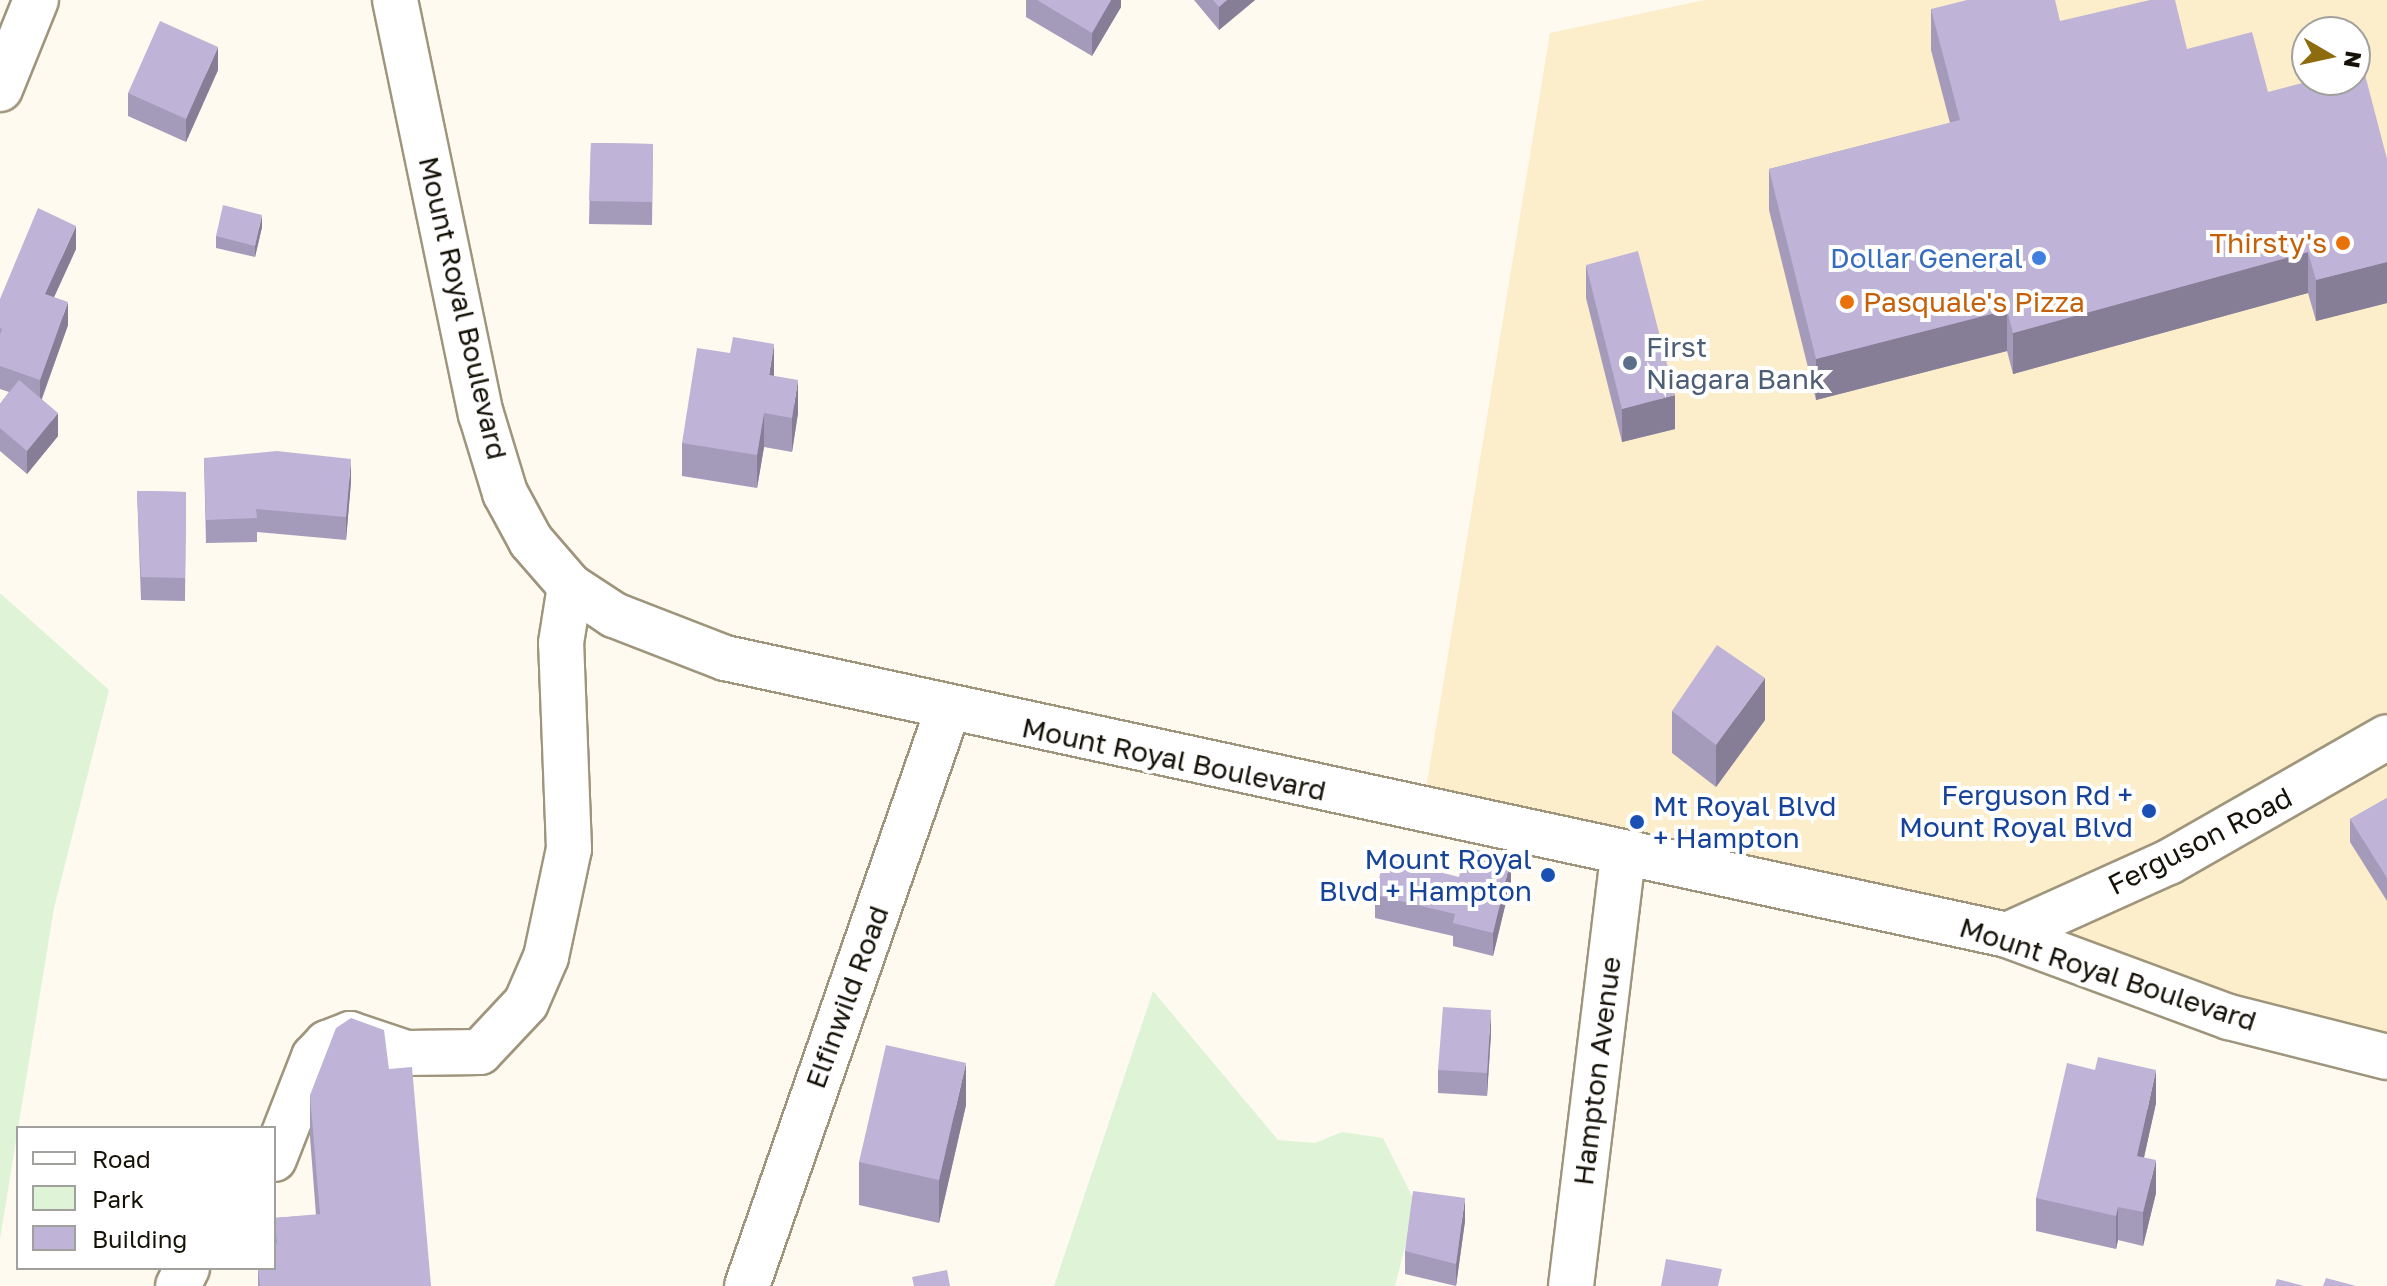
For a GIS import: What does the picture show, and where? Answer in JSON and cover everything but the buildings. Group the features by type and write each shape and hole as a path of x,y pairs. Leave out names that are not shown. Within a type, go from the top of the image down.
{"main road":[{"path":"0,89 36,0"},
{"name":"Mount Royal Boulevard","path":"395,0 481,414 505,493 531,541 570,586 614,615 725,658 1224,771 2007,935 2229,1017 2387,1057"},
{"path":"276,1154 314,1057 327,1043 350,1034 406,1053 480,1052 526,1003 546,957 569,849 561,643 570,586"},
{"name":"Elfinwild Road","path":"747,1286 948,709"},
{"name":"Ferguson Road","path":"2007,935 2169,862 2387,737"},
{"name":"Hampton Avenue","path":"1571,1286 1623,856"}],"shaded area":[{"path":"1705,0 2387,0 2387,1057 2108,977 1422,813 1550,33"}],"green space":[{"path":"0,593 109,690 54,908 16,1126 0,1239"},
{"path":"1153,991 1278,1140 1315,1143 1342,1132 1383,1138 1416,1204 1395,1286 1054,1286"}],"place":[{"name":"Thirsty's","path":"2343,243"},
{"name":"Dollar General","path":"2039,258"},
{"name":"Pasquale's Pizza","path":"1847,302"},
{"name":"First Niagara Bank","path":"1630,363"},
{"name":"Ferguson Rd + Mount Royal Blvd","path":"2149,811"},
{"name":"Mt Royal Blvd + Hampton","path":"1637,822"},
{"name":"Mount Royal Blvd + Hampton","path":"1548,875"}]}
